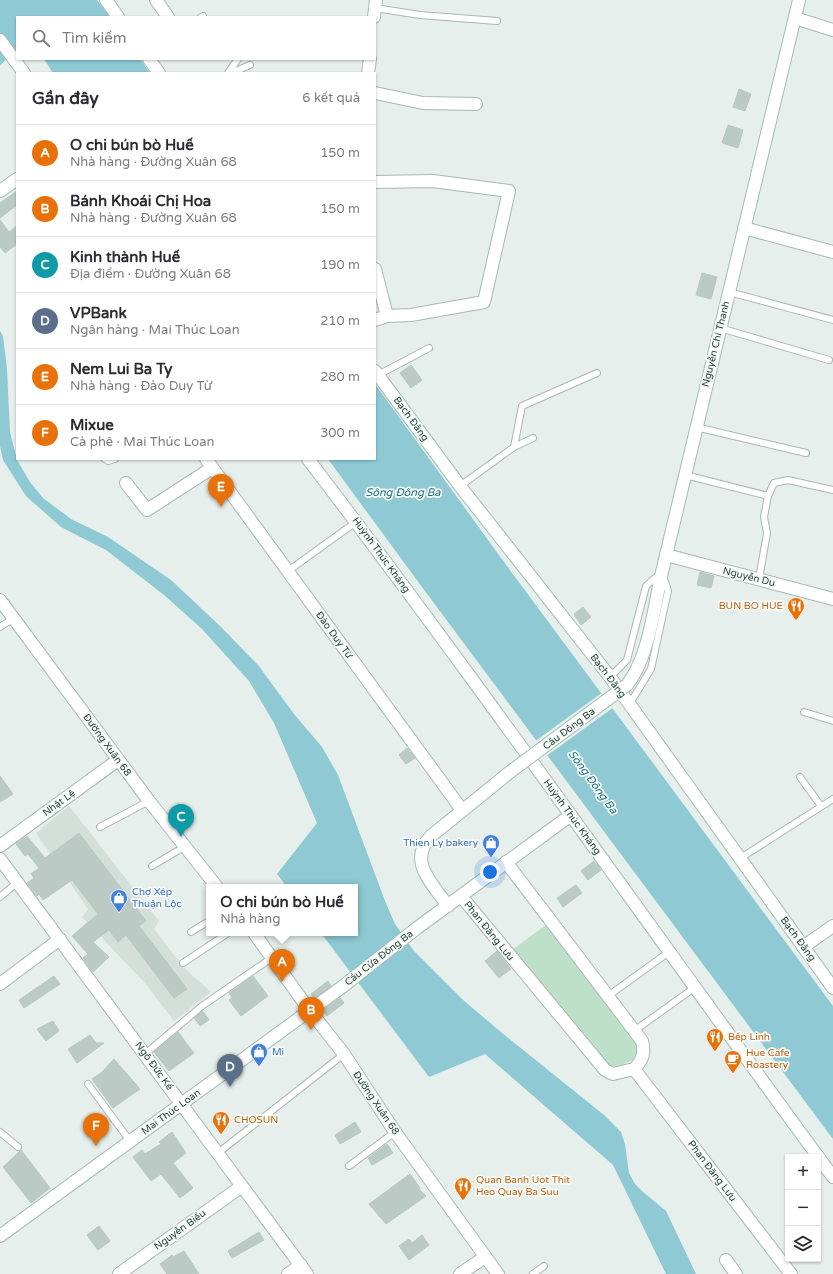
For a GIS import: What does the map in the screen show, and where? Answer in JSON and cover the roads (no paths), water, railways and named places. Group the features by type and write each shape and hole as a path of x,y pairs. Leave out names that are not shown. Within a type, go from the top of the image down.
{"street":[{"path":"106,0 117,16"},
{"path":"156,0 167,16"},
{"name":"Nguyễn Chí Thanh","path":"627,685 636,672 643,656 799,0"},
{"path":"795,18 833,30"},
{"path":"0,40 23,72"},
{"path":"150,60 158,72"},
{"path":"368,72 370,60"},
{"path":"376,93 424,102 476,104"},
{"path":"0,191 16,180"},
{"path":"376,182 433,181 509,191 484,302 410,315 387,316 376,320"},
{"path":"744,228 833,252"},
{"path":"376,273 387,316"},
{"name":"Bạch Đằng","path":"377,373 460,486 610,677 739,859 833,988"},
{"name":"Huỳnh Thúc Kháng","path":"309,460 571,815 694,988 833,1177"},
{"path":"126,483 148,510 209,463"},
{"name":"Đào Duy Từ","path":"209,463 462,810"},
{"name":"Nguyễn Du","path":"666,556 833,599"},
{"name":"Đường Xuân 68","path":"0,600 149,802 215,884"},
{"name":"Cầu Đông Ba","path":"462,810 510,772 627,685"},
{"name":"Nhật Lệ","path":"0,846 118,760"},
{"path":"462,810 431,836 421,849 420,858 425,873 448,906 571,815"},
{"name":"Ngô Đức Kế","path":"0,858 304,1270"},
{"path":"506,862 642,1041 644,1052 641,1062 634,1069"},
{"name":"Phan Đăng Lưu","path":"461,896 605,1070 613,1074 624,1073 634,1069 791,1274"},
{"name":"Cầu Cửa Đông Ba","path":"342,988 417,928 448,906"},
{"path":"803,947 833,926"},
{"name":"Đường Xuân 68","path":"256,936 273,957 310,1011 344,1054 395,1132 498,1274"},
{"path":"0,984 60,939"},
{"name":"Mai Thúc Loan","path":"0,1236 342,988"},
{"name":"Nguyễn Biểu","path":"119,1274 242,1186"},
{"path":"460,1274 485,1257"},
{"path":"726,1260 736,1274"},
{"path":"288,1274 304,1270"}],"lane":[{"path":"375,8 420,16 497,21"},
{"path":"229,72 237,60"},
{"path":"233,72 250,65"},
{"path":"729,292 833,320"},
{"path":"720,328 829,360"},
{"path":"377,373 429,348"},
{"path":"514,447 522,406 597,373"},
{"path":"696,428 806,453"},
{"path":"460,486 514,447 533,438"},
{"path":"685,475 768,496"},
{"path":"759,580 767,533 764,517 768,496 774,483 781,480 788,480 833,490"},
{"path":"288,571 356,522"},
{"path":"610,677 627,660 646,586 662,572 668,591 651,669 629,705"},
{"path":"0,627 14,618"},
{"path":"804,712 833,721"},
{"path":"800,778 821,806"},
{"path":"739,859 833,799"},
{"path":"100,827 149,802"},
{"path":"152,866 184,847"},
{"path":"0,897 18,882"},
{"path":"191,932 206,923"},
{"path":"183,963 224,936"},
{"path":"608,996 669,952"},
{"path":"145,1054 202,1006 273,957"},
{"path":"634,1031 694,988"},
{"path":"218,1153 344,1054"},
{"path":"88,1084 130,1141"},
{"path":"0,1132 18,1147"},
{"path":"349,1166 395,1132"},
{"path":"534,1274 544,1266"}],"water":[{"path":"0,0 97,0 109,16 16,16 16,51 0,65"},
{"path":"45,60 141,60 149,72 52,72"},
{"path":"0,331 3,336 7,369 10,432 16,460 30,482 43,498 71,519 108,537 171,580 220,626 258,665 294,714 322,747 338,775 385,901 395,924 414,951 462,999 604,1115 621,1132 625,1144 629,1173 635,1184 666,1211 696,1274 666,1274 613,1165 485,1054 429,1077 323,936 358,936 358,884 285,884 277,874 317,823 274,723 249,681 202,629 164,595 106,550 61,527 26,496 3,460 0,446"},
{"name":"Sông Đông Ba","path":"376,385 504,562 833,1006 833,1139 329,460 376,460"}],"place":[{"name":"Nem Lui Ba Ty","path":"221,507"},
{"name":"BUN BO HUE","path":"796,621"},
{"name":"Kinh thành Huế","path":"181,837"},
{"name":"Thien Ly bakery","path":"491,858"},
{"name":"Chợ Xép Thuận Lộc","path":"119,913"},
{"name":"O chi bún bò Huế","path":"282,982"},
{"name":"Bánh Khoái Chị Hoa","path":"311,1030"},
{"name":"Bếp Linh","path":"715,1052"},
{"name":"Mi","path":"259,1067"},
{"name":"Hue Cafe Roastery","path":"733,1074"},
{"name":"VPBank","path":"230,1087"},
{"name":"CHOSUN","path":"221,1135"},
{"name":"Mixue","path":"96,1146"},
{"name":"Quan Banh Uot Thit Heo Quay Ba Suu","path":"463,1201"}]}
